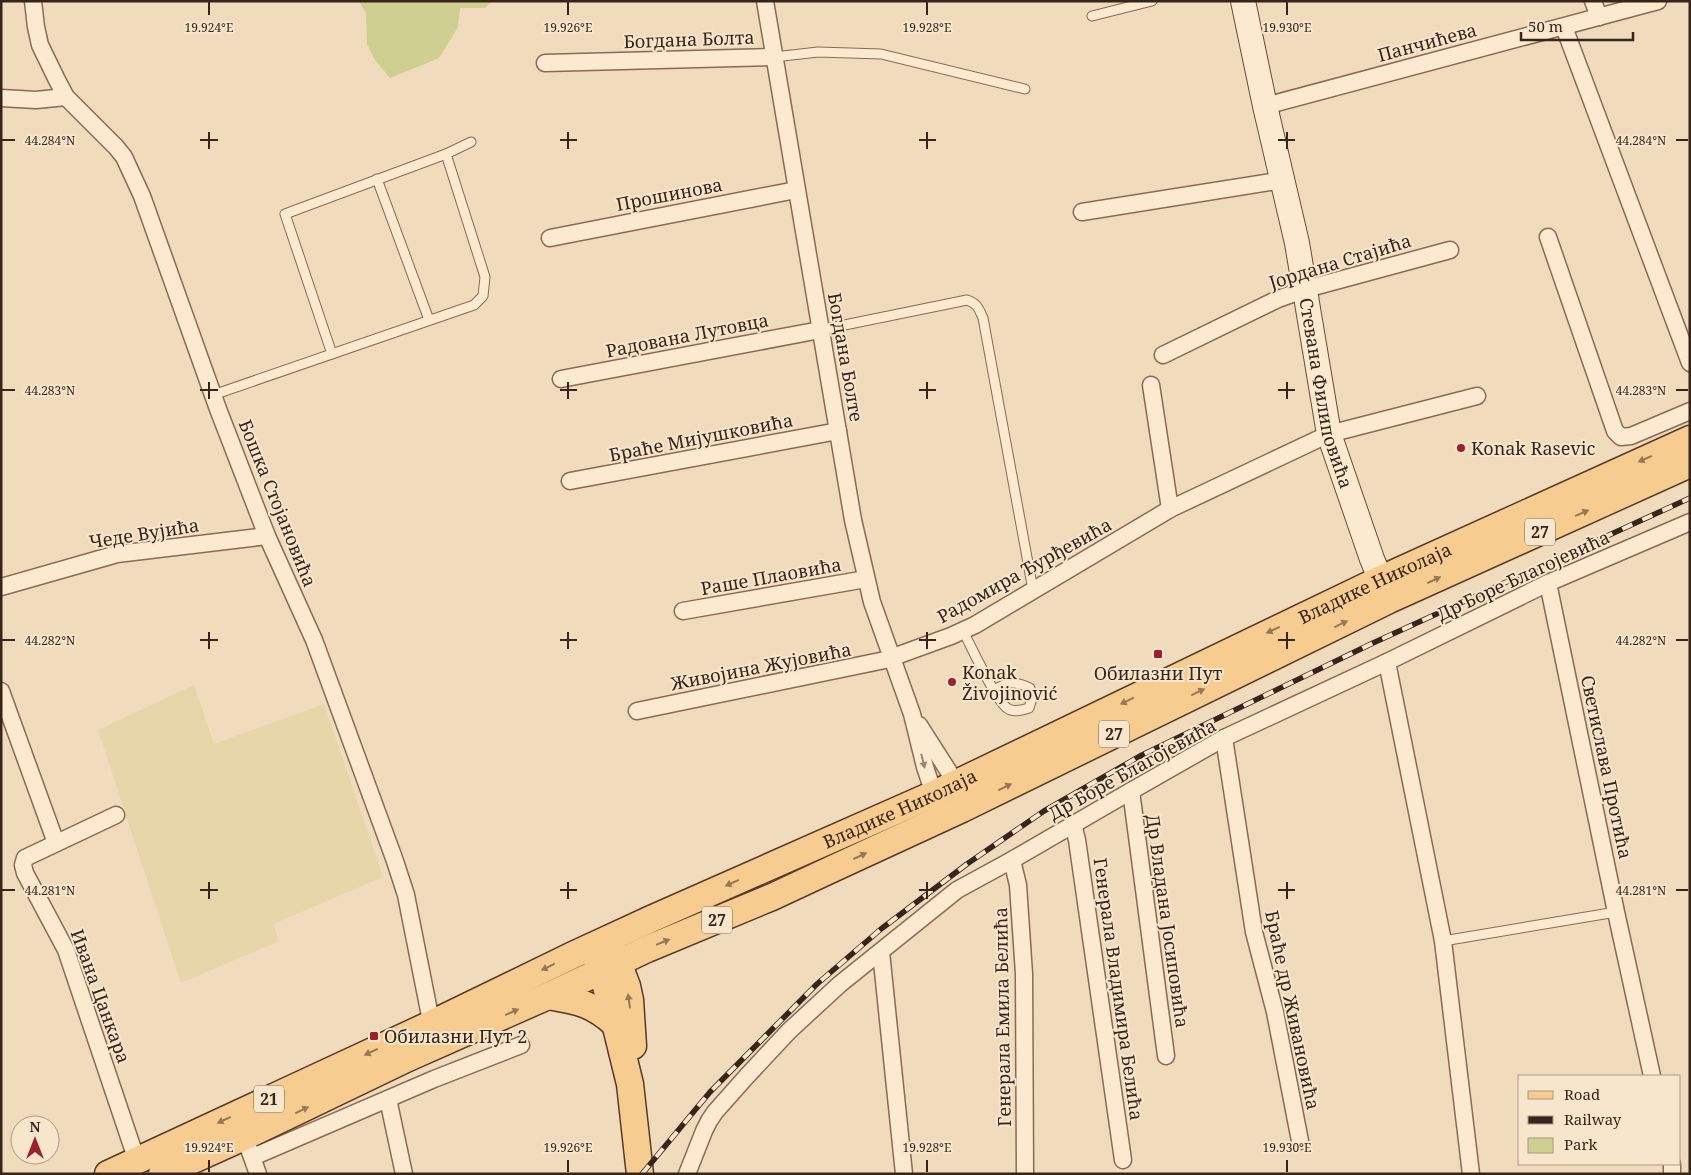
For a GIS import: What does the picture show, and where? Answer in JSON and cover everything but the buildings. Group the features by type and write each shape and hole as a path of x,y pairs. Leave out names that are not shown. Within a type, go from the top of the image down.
{"main road":[{"name":"Владике Николаја","path":"108,1174 429,1041 548,996 610,966 772,897 956,812 1385,590 1690,439"},
{"name":"Владике Николаја","path":"162,1174 250,1162 429,1041 600,942 945,789 1385,590 1690,464"},
{"path":"600,942 610,966 615,1024 630,1084 640,1174"},
{"path":"610,966 627,986 630,1000 633,1045 630,1084"},
{"path":"548,996 590,1005 615,1024"}],"street":[{"name":"Бошка Стојановића","path":"34,1 40,45 66,97 116,147 130,168 142,196 213,396 267,536 314,640 406,895 434,1079"},
{"name":"Богдана Болте","path":"765,1 853,520 866,579 912,714 956,812"},
{"name":"Стевана Филиповића","path":"1243,1 1306,290 1329,434 1385,590"},
{"name":"Панчићева","path":"1265,106 1564,26 1596,9 1658,1"},
{"path":"1564,26 1690,363"},
{"name":"Богдана Болта","path":"545,63 774,56"},
{"path":"1,98 36,100 66,97"},
{"path":"1082,212 1283,180"},
{"name":"Прошинова","path":"550,238 796,190"},
{"path":"1548,237 1615,431 1622,437 1631,436 1690,411"},
{"name":"Јордана Стајића","path":"1163,355 1278,299 1450,250"},
{"name":"Радована Лутовца","path":"561,380 820,330"},
{"path":"1151,386 1170,510"},
{"name":"Радомира Ђурђевића","path":"893,657 963,631 1170,510 1329,434 1477,396"},
{"name":"Браће Мијушковића","path":"570,482 838,431"},
{"name":"Др Боре Благојевића","path":"687,1174 704,1131 715,1112 789,1031 833,991 957,890 1224,738 1387,662 1548,583 1690,522"},
{"name":"Чеде Вујића","path":"1,587 117,554 267,536"},
{"name":"Раше Плаовића","path":"683,611 866,579"},
{"name":"Светислава Протића","path":"1548,583 1652,1075"},
{"name":"Живојина Жујовића","path":"637,711 869,664 893,657"},
{"path":"1387,662 1443,941 1471,1174"},
{"path":"1,691 56,843"},
{"name":"Богдана Болте","path":"912,714 924,767 945,789 956,812"},
{"name":"Браће др Живановића","path":"1224,738 1254,932 1275,1012 1300,1141"},
{"name":"Др Владана Јосиповића","path":"1131,791 1166,1056"},
{"name":"Ивана Цанкара","path":"116,815 25,858 23,865 25,873 66,950 137,1161"},
{"name":"Генерала Владимира Белића","path":"1073,824 1079,850 1123,1160"},
{"name":"Генерала Емила Белића","path":"1012,860 1018,885 1024,974 1025,1174"},
{"path":"881,952 904,1174"},
{"path":"250,1162 434,1079 521,1045"},
{"path":"388,1099 404,1174"}],"lane":[{"path":"1092,16 1152,1"},
{"path":"774,56 818,52 882,54 1025,89"},
{"path":"332,354 285,214 446,154 471,142"},
{"path":"213,396 474,305 483,296 485,277 446,154"},
{"path":"377,180 429,320"},
{"path":"820,330 967,300 974,302 979,308 983,318 1033,590"},
{"path":"963,631 994,690"},
{"path":"1443,941 1616,912"}],"shaded area":[{"path":"194,685 214,744 324,704 383,877 273,924 279,941 181,983 98,730"}],"green space":[{"path":"359,1 492,1 485,8 460,8 458,27 439,58 390,78 375,60 367,44 366,13"}],"railway":[{"path":"642,1174 710,1092 817,984 881,929 967,864 1044,811 1142,755 1373,643 1690,498"}],"place":[{"name":"Konak Rasevic","path":"1461,448"},
{"name":"Обилазни Пут","path":"1158,654"},
{"name":"Konak Živojinović","path":"952,682"},
{"name":"Обилазни Пут 2","path":"374,1036"}]}
